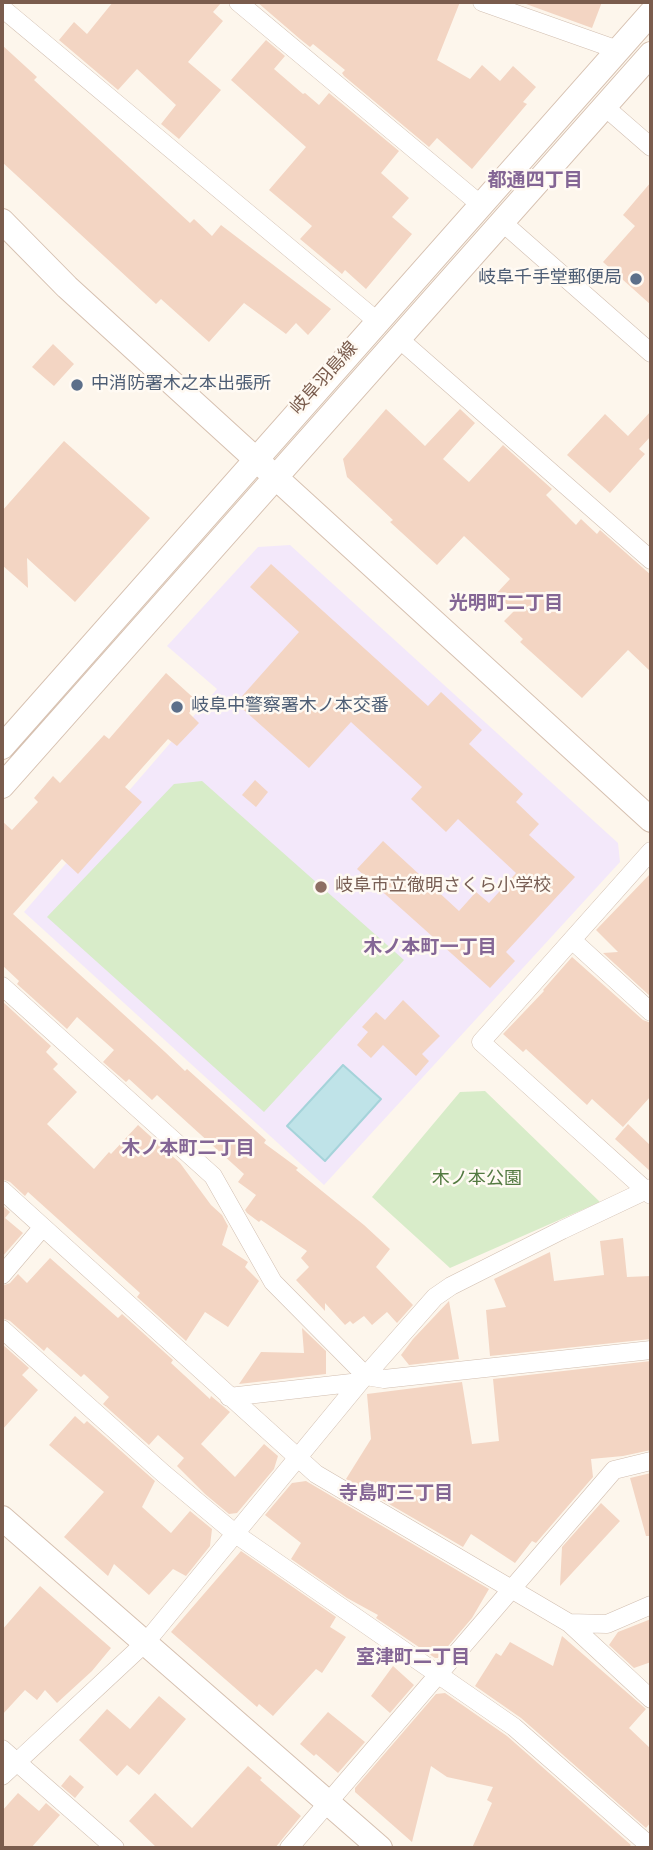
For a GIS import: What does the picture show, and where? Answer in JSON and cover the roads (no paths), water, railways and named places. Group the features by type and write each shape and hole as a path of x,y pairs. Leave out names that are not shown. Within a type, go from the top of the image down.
{"main road":[{"name":"岐阜羽島線","path":"2,747 651,13"},
{"name":"岐阜羽島線","path":"2,786 650,58"},
{"path":"2,221 67,287 651,820"},
{"path":"2,1518 380,1848"}],"street":[{"path":"237,2 481,205"},
{"path":"482,2 618,50"},
{"path":"2,8 377,321"},
{"path":"606,107 651,147"},
{"path":"502,222 651,353"},
{"path":"398,338 651,560"},
{"path":"2,1776 146,1642 419,1312 435,1297 451,1286 562,1230 650,1191 481,1042 651,851"},
{"path":"572,940 651,1012"},
{"path":"2,986 213,1176 273,1282 363,1379"},
{"path":"2,1190 316,1474 569,1623 651,1699"},
{"path":"2,1275 42,1228"},
{"path":"2,1329 164,1474 237,1535 514,1727 651,1847"},
{"path":"229,1397 363,1379 384,1379 651,1350"},
{"path":"289,1848 614,1470 651,1461"},
{"path":"569,1623 607,1624 651,1605"},
{"path":"2,1749 114,1848"}],"water":[{"path":"343,1065 381,1099 325,1161 287,1126"}],"place":[{"name":"岐阜千手堂郵便局","path":"636,279"},
{"name":"中消防署木之本出張所","path":"77,385"},
{"name":"岐阜中警察署木ノ本交番","path":"177,707"},
{"name":"岐阜市立徹明さくら小学校","path":"321,887"}],"district":[{"name":"都通四丁目","path":"535,182"},
{"name":"光明町二丁目","path":"506,605"},
{"name":"木ノ本町一丁目","path":"430,949"},
{"name":"木ノ本町二丁目","path":"188,1150"},
{"name":"寺島町三丁目","path":"396,1495"},
{"name":"室津町二丁目","path":"413,1659"}],"park label":[{"name":"木ノ本公園","path":"477,1180"}]}
